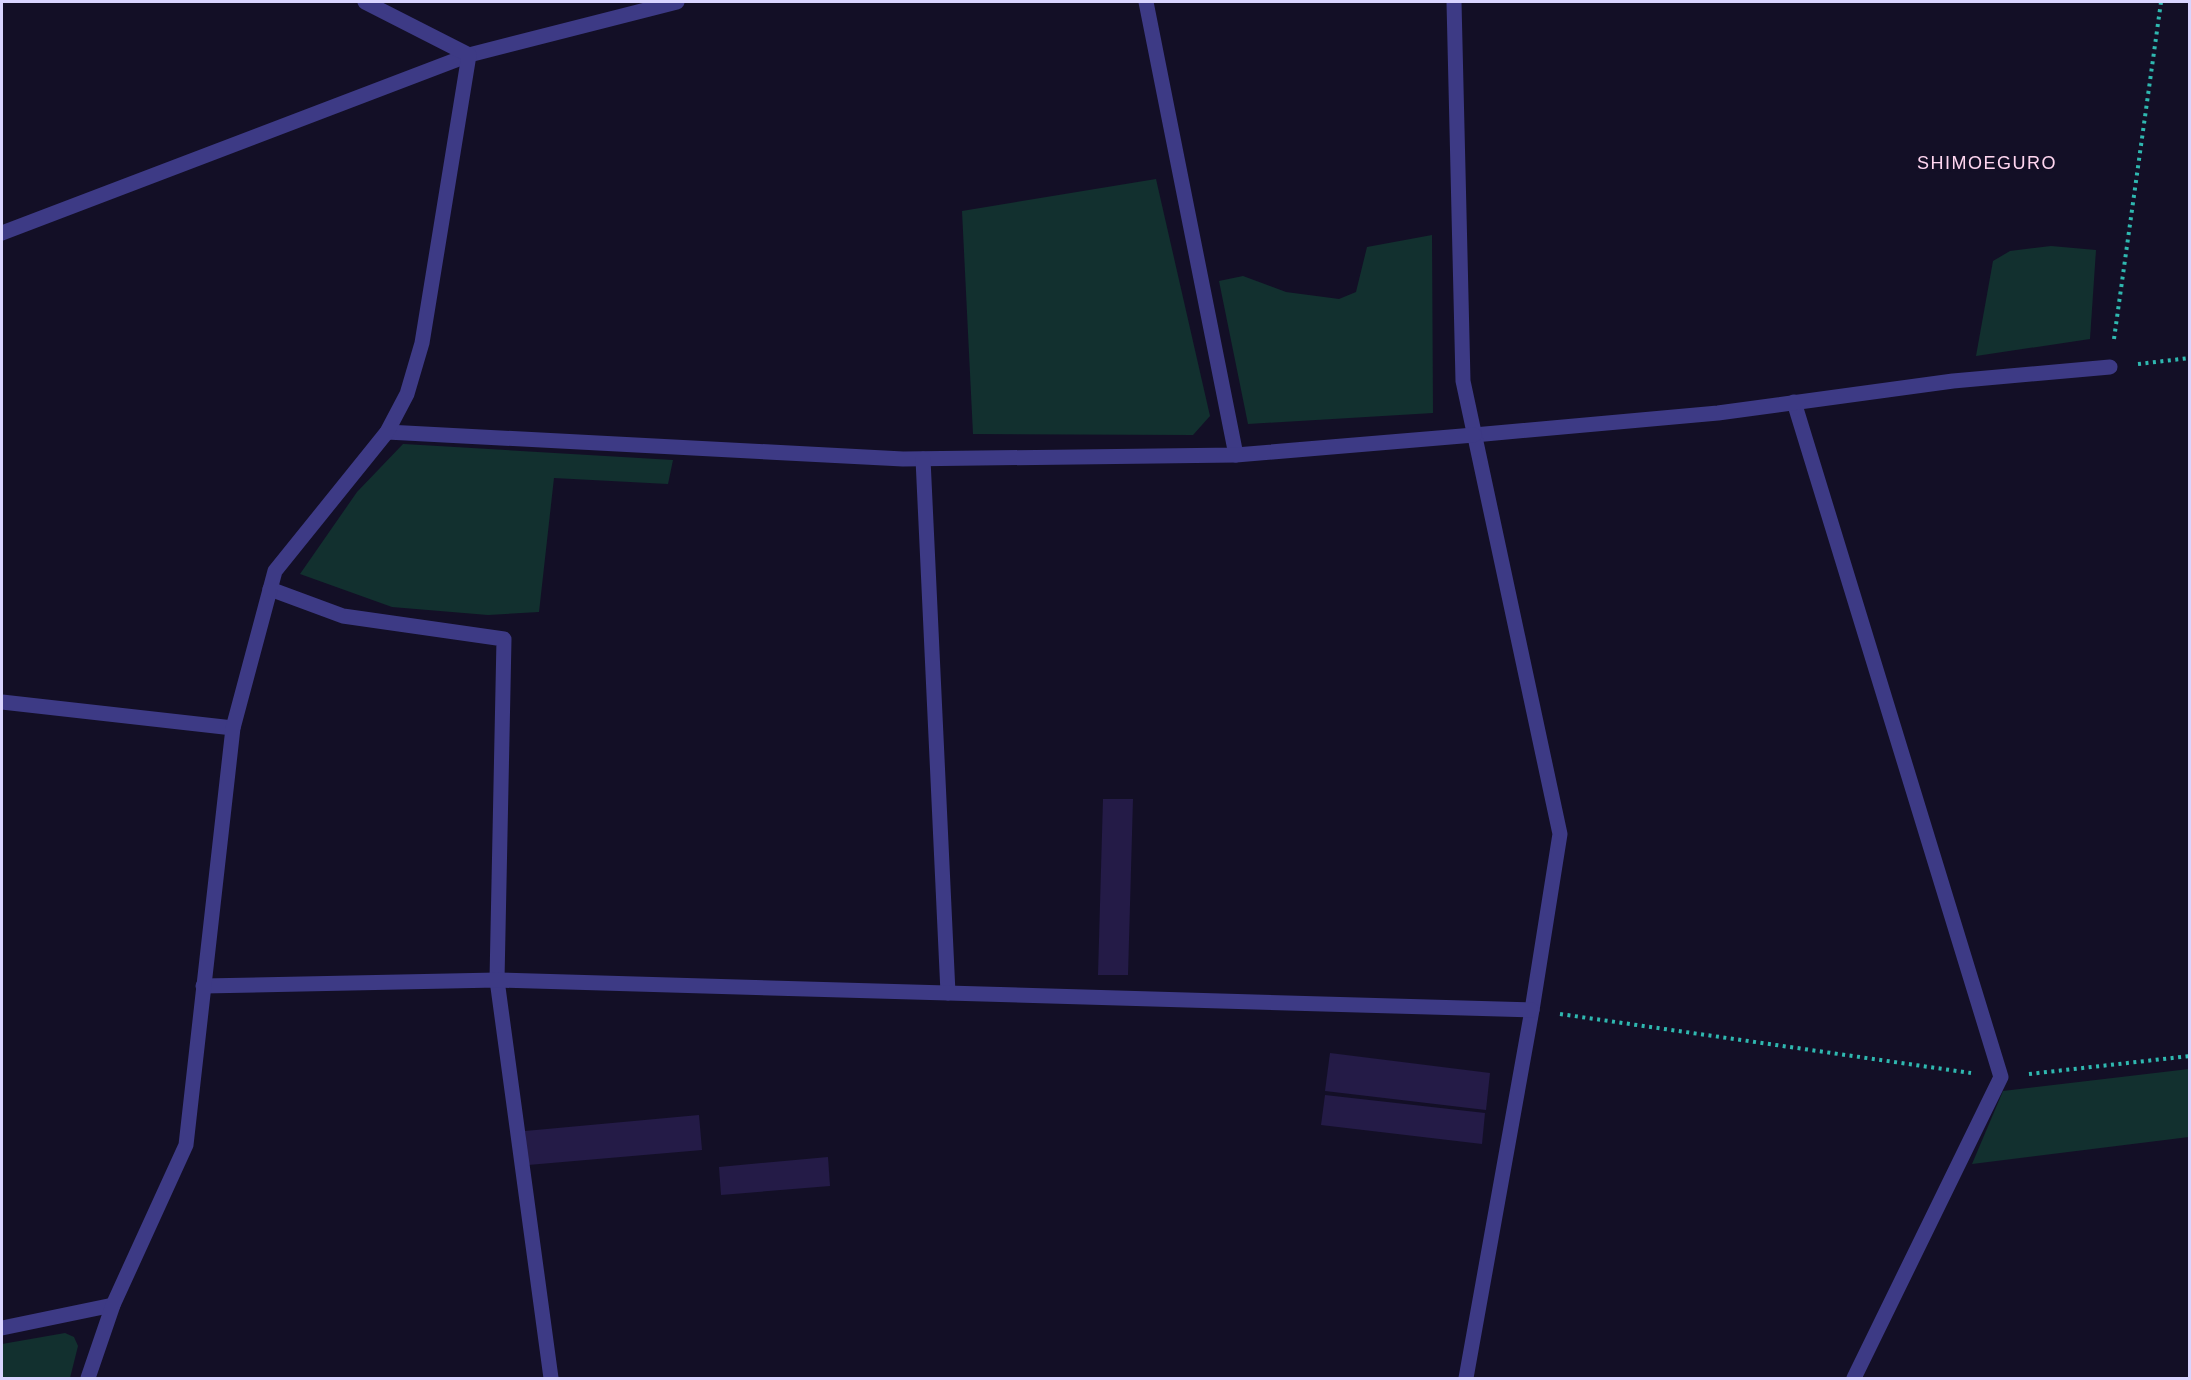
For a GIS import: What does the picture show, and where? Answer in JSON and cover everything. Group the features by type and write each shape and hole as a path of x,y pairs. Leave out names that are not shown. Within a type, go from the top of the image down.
{"street":[{"path":"365,2 468,55"},
{"path":"2,233 468,55 677,2"},
{"path":"1146,2 1236,455"},
{"path":"1454,2 1462,381 1560,834 1532,1010 1466,1378"},
{"path":"88,1378 112,1305 186,1145 232,728 275,571 387,432 407,394 422,343 468,55"},
{"path":"387,432 923,459 1236,455 1718,413 1953,381 2110,367"},
{"path":"1794,402 2001,1077 1854,1378"},
{"path":"923,459 948,993"},
{"path":"270,589 343,616 504,639 497,980 551,1378"},
{"path":"2,702 232,728"},
{"path":"203,986 497,980 1532,1010"},
{"path":"2,1328 112,1305"}],"path":[{"path":"2161,2 2110,367 2190,358"},
{"path":"1532,1010 2001,1077 2190,1056"}],"green space":[{"path":"1156,179 1210,416 1193,435 973,434 962,211"},
{"path":"1432,235 1433,413 1248,424 1219,281 1243,276 1286,292 1339,299 1356,292 1367,247"},
{"path":"2051,246 2096,250 2090,339 1976,356 1993,261 2010,251"},
{"path":"403,444 673,460 668,484 554,478 539,612 488,615 392,607 300,574 357,492"},
{"path":"2189,1069 2189,1137 1972,1164 2003,1091"},
{"path":"65,1333 74,1337 78,1346 70,1378 2,1378 2,1344"}],"building":[{"path":"1103,799 1133,799 1128,975 1098,975"},
{"path":"1330,1053 1490,1073 1486,1110 1325,1091"},
{"path":"1325,1095 1485,1113 1482,1144 1321,1125"},
{"path":"699,1115 702,1150 528,1165 525,1131"},
{"path":"828,1157 830,1186 721,1195 719,1167"}],"district":[{"name":"SHIMOEGURO","path":"1987,163"}]}
